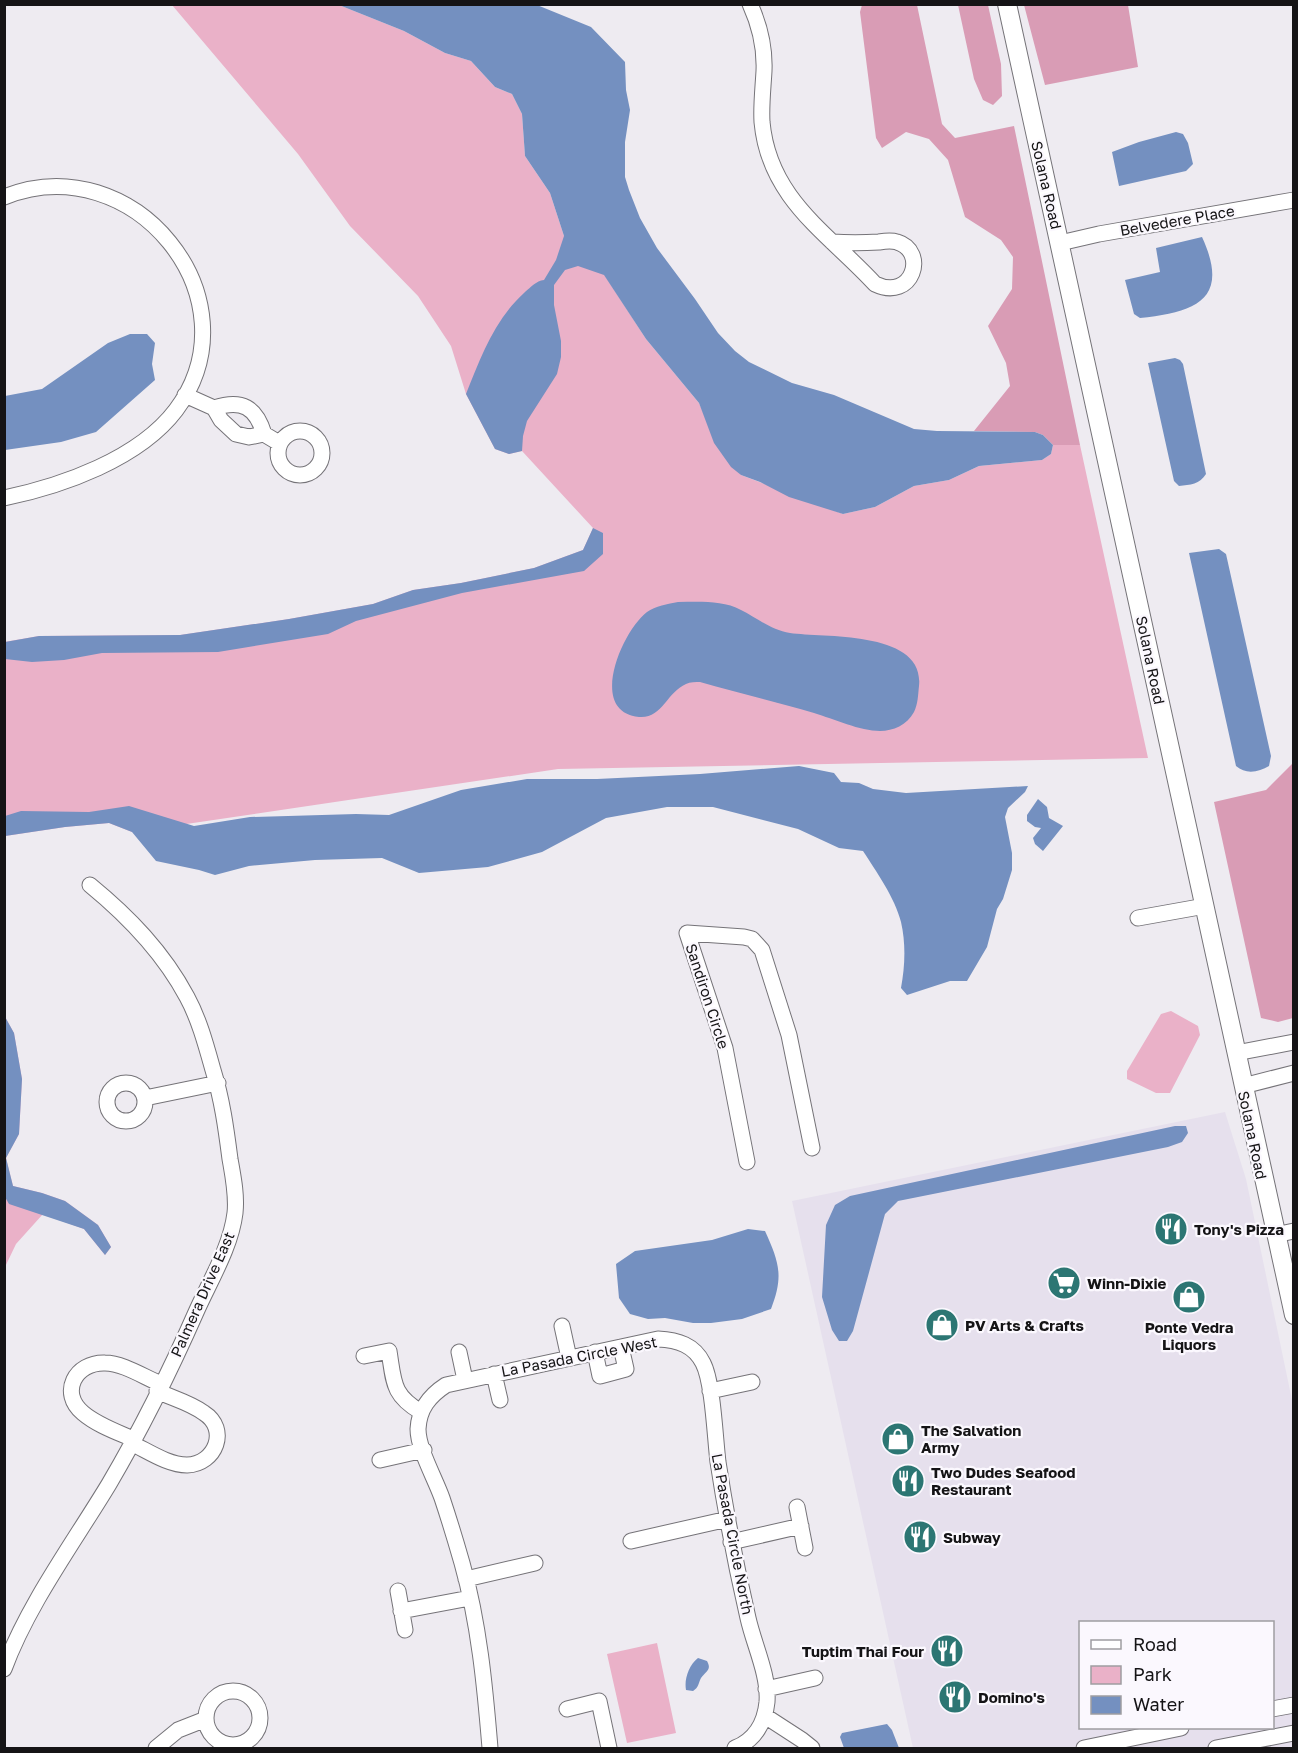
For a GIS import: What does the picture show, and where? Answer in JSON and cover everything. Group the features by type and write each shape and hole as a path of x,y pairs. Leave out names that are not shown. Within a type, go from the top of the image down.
{"street":[{"path":"750,4 758,22 763,46 762,125 777,174 792,201 815,227 875,284 895,289 904,285 911,277 914,267 913,257 908,248 900,242 890,240 832,242"},
{"name":"Solana Road","path":"1007,4 1293,1315"},
{"path":"4,197 22,191 52,187 75,188 98,192 138,211 159,228 186,267 199,306 201,347 196,370 185,395 159,429 140,444 70,479 39,491 4,498"},
{"name":"Belvedere Place","path":"1060,243 1293,200"},
{"path":"185,395 214,408 231,404 244,406 258,419 264,434 279,443"},
{"path":"214,408 220,420 236,434 249,436 264,434"},
{"name":"Palmera Drive East","path":"4,1669 8,1649 110,1481 159,1388 208,1287 231,1230 235,1211 235,1193 218,1083 188,999 166,962 139,929 90,885"},
{"path":"1138,918 1204,906"},
{"name":"Sandiron Circle","path":"747,1162 725,1048 687,933 752,939 762,950 789,1035 812,1148"},
{"path":"1236,1053 1293,1042"},
{"path":"1243,1086 1293,1073"},
{"path":"145,1098 218,1083"},
{"path":"1275,1235 1293,1231"},
{"path":"562,1326 568,1358"},
{"name":"La Pasada Circle West","path":"421,1412 435,1392 446,1385 595,1352 658,1339 674,1340 687,1345 698,1354"},
{"path":"595,1352 600,1376 627,1369 621,1347"},
{"path":"364,1356 389,1351 398,1393 421,1412 418,1432 442,1498 470,1598 485,1690 490,1749"},
{"path":"459,1352 462,1381"},
{"name":"La Pasada Circle North","path":"698,1354 705,1366 710,1391 731,1542 766,1689 765,1716"},
{"path":"103,1362 126,1369 159,1388 205,1413 214,1424 217,1442 214,1452 206,1460 198,1463 178,1464 132,1441 83,1413 76,1405 72,1384 73,1378 86,1366 103,1362"},
{"path":"494,1374 500,1401"},
{"path":"710,1391 752,1382"},
{"path":"380,1460 424,1450"},
{"path":"797,1507 805,1548"},
{"path":"631,1541 728,1519"},
{"path":"731,1542 801,1526"},
{"path":"466,1579 536,1563"},
{"path":"398,1591 405,1630"},
{"path":"401,1611 470,1598"},
{"path":"766,1689 815,1678"},
{"path":"567,1709 599,1701 609,1749"},
{"path":"1274,1709 1293,1705"},
{"path":"735,1749 752,1744 765,1716 812,1749"},
{"path":"156,1749 178,1730 206,1719"},
{"path":"1084,1749 1176,1729"},
{"path":"1216,1749 1293,1733"}],"shaded area":[{"path":"862,5 917,5 942,124 955,138 1014,126 1080,445 1053,445 1043,435 1035,432 974,431 1010,386 1006,363 988,326 1012,289 1013,257 1001,240 965,217 948,160 929,139 906,132 882,148 876,138 860,12"},
{"path":"958,5 988,5 1001,64 1002,96 993,105 983,100 974,79"},
{"path":"1024,5 1128,5 1138,67 1045,85"},
{"path":"1293,763 1293,1018 1278,1022 1261,1018 1214,802 1266,790"},
{"path":"1225,1112 1246,1179 1293,1405 1293,1748 913,1748 792,1201"}],"green space":[{"path":"172,5 339,5 404,31 445,53 471,61 495,87 512,94 522,114 525,156 550,193 564,236 604,274 646,339 699,403 707,421 741,475 843,514 875,507 914,486 949,480 979,466 1042,460 1051,454 1053,445 1080,445 1148,758 558,769 132,832 109,823 5,836 4,642 39,636 180,635 373,604 413,590 534,568 583,550 593,528 522,451 509,454 495,449 466,394 451,346 418,296 350,226 298,154"},
{"path":"1171,1011 1198,1026 1200,1035 1170,1093 1156,1093 1127,1079 1127,1071 1161,1014"},
{"path":"4,1015 14,1033 22,1079 19,1134 6,1158 13,1186 65,1201 98,1225 111,1247 105,1255 84,1229 43,1214 16,1244 5,1267"},
{"path":"657,1643 676,1733 627,1743 607,1654"}],"water":[{"path":"339,5 537,5 591,27 625,62 626,90 630,110 625,142 625,177 640,218 657,248 718,333 735,351 749,362 792,383 834,395 914,429 1035,432 1043,435 1053,445 1051,454 1042,460 979,466 949,480 914,486 875,507 843,514 789,497 741,475 731,467 714,443 699,403 646,339 604,275 578,266 565,270 554,285 554,305 561,341 561,357 557,374 527,421 522,451 509,454 495,449 466,394 477,366 505,315 525,292 544,280 556,260 564,236 550,193 525,156 522,114 512,94 495,87 471,61 445,53 404,31"},
{"path":"1176,132 1183,134 1188,143 1193,164 1186,171 1119,186 1112,152"},
{"path":"1202,237 1210,258 1212,275 1210,289 1202,299 1177,312 1140,318 1134,314 1125,280 1160,272 1156,248"},
{"path":"130,334 147,334 155,343 152,364 155,380 96,432 61,442 5,450 5,396 42,389 108,343"},
{"path":"1175,358 1183,364 1206,474 1198,482 1179,486 1174,481 1148,363"},
{"path":"593,528 603,533 603,554 584,571 462,593 356,621 328,634 218,652 102,653 64,660 32,662 5,659 5,642 39,636 180,635 373,604 413,590 534,568 583,550"},
{"path":"1219,549 1226,554 1271,756 1269,766 1257,771 1248,772 1236,766 1189,553"},
{"path":"678,602 710,602 734,607 770,627 790,633 847,637 890,646 906,655 917,668 919,686 914,712 908,720 895,728 885,731 872,730 700,682 689,683 679,688 653,714 639,717 623,712 615,701 612,687 614,670 628,636 647,612"},
{"path":"799,766 834,773 841,782 859,783 873,789 906,793 1028,786 1025,792 1008,808 1005,817 1012,853 1012,870 1003,899 997,909 987,947 967,981 950,981 907,995 901,988 904,939 901,922 890,894 863,851 839,848 798,829 713,807 667,807 606,818 542,852 488,867 419,873 382,858 315,860 249,866 215,875 156,861 132,832 109,823 5,836 5,816 21,811 89,812 129,806 194,826 250,817 389,815 461,790 527,779 597,779"},
{"path":"1038,799 1047,807 1049,818 1063,826 1043,851 1035,844 1033,838 1041,828 1027,821 1027,815"},
{"path":"4,1015 14,1033 22,1079 19,1134 6,1158 13,1186 65,1201 98,1225 111,1247 105,1255 84,1229 9,1204 5,1197"},
{"path":"1175,1126 1186,1126 1188,1133 1182,1142 1168,1147 898,1201 885,1214 853,1331 847,1341 839,1341 832,1330 822,1297 826,1225 835,1205 850,1196"},
{"path":"748,1229 765,1231 774,1252 779,1278 771,1309 742,1319 693,1323 665,1318 648,1319 630,1314 619,1298 616,1264 635,1251 712,1240"},
{"path":"698,1658 707,1661 709,1668 695,1690 686,1690 688,1672"},
{"path":"887,1724 899,1748 844,1748 840,1737 842,1733"}],"place":[{"name":"Tony's Pizza","path":"1171,1229"},
{"name":"Winn-Dixie","path":"1064,1283"},
{"name":"Ponte Vedra Liquors","path":"1189,1297"},
{"name":"PV Arts & Crafts","path":"942,1325"},
{"name":"The Salvation Army","path":"898,1439"},
{"name":"Two Dudes Seafood Restaurant","path":"908,1481"},
{"name":"Subway","path":"920,1537"},
{"name":"Tuptim Thai Four","path":"947,1651"},
{"name":"Domino's","path":"955,1697"}]}
